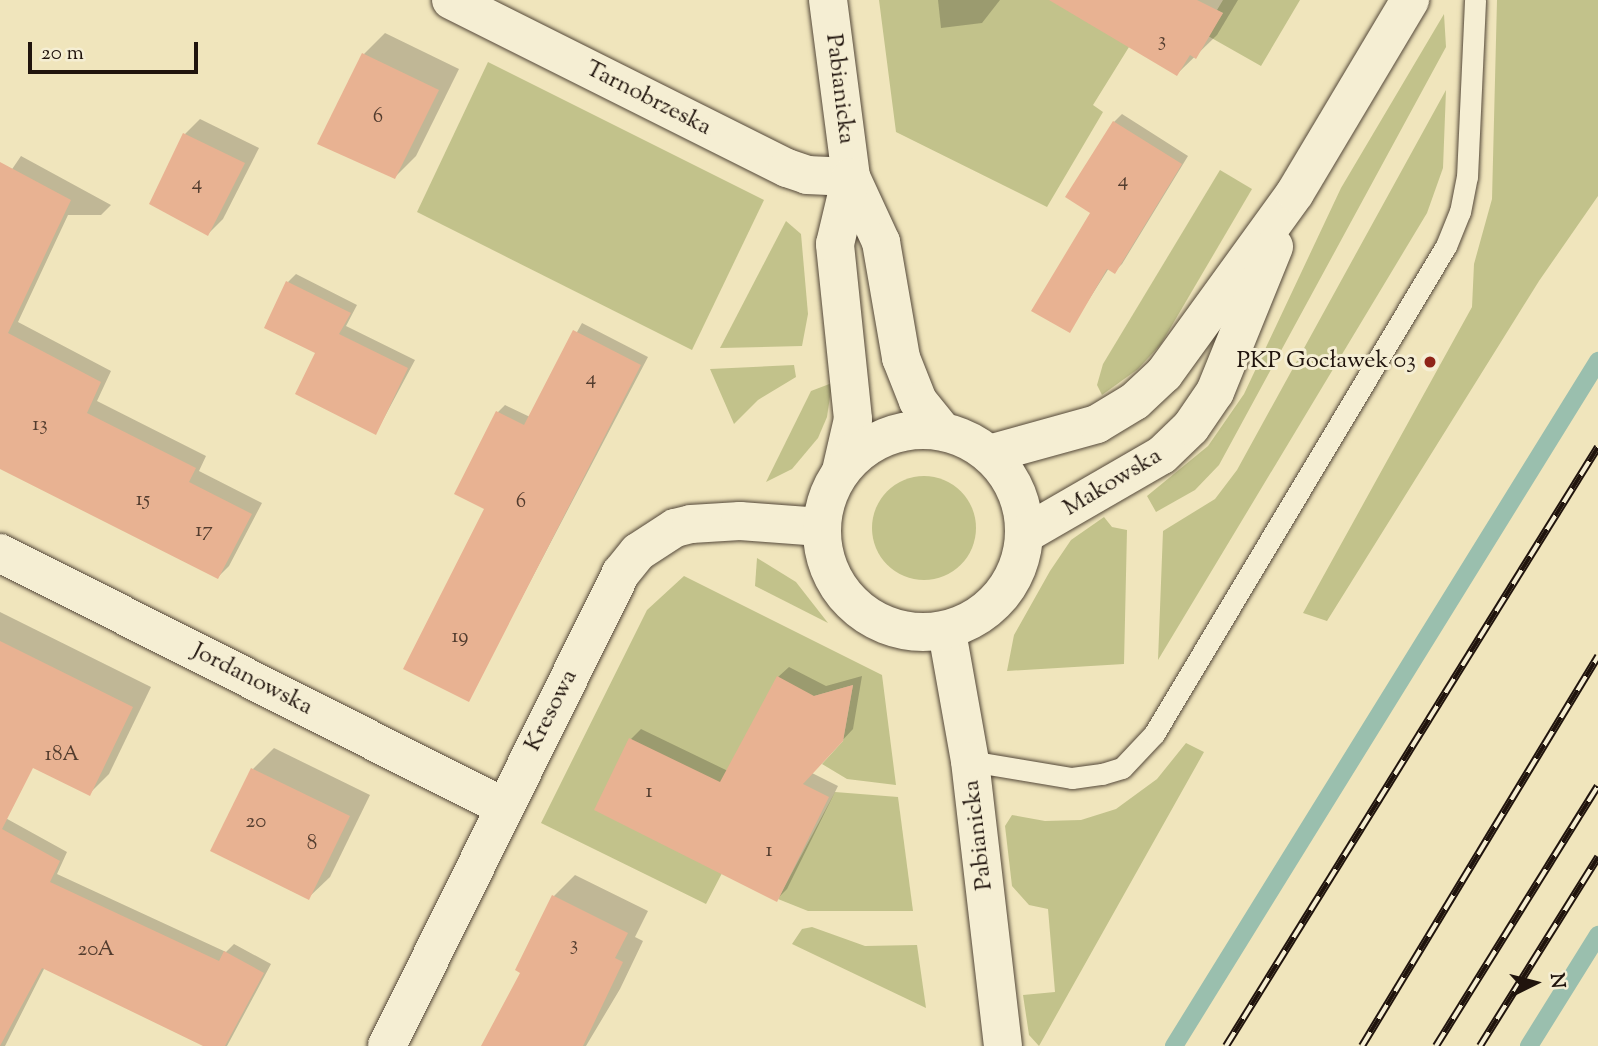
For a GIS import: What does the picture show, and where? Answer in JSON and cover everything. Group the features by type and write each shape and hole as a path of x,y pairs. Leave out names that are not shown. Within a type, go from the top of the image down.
{"street":[{"name":"Tarnobrzeska","path":"451,0 787,168 807,175 851,177"},
{"name":"Pabianicka","path":"828,0 851,177 881,242 901,358 918,401 942,431"},
{"name":"Makowska","path":"989,454 1097,424 1135,401 1164,374 1295,193 1410,0"},
{"name":"Pabianicka","path":"841,471 853,419 835,244 851,177"},
{"name":"Makowska","path":"1025,534 1162,455 1191,428 1215,392 1295,193"},
{"path":"914,429 942,431 989,454 1016,490 1025,534 1020,564 1005,591 985,612 947,632 909,633 862,614 831,576 821,527 826,497 841,471 867,443 888,434 914,429"},
{"name":"Kresowa","path":"387,1046 621,573 638,551 675,528 691,524 740,522 821,527"},
{"name":"Jordanowska","path":"0,553 504,807"},
{"name":"Pabianicka","path":"947,632 970,761 1002,1043"}],"lane":[{"path":"970,761 1072,778 1102,774 1122,768 1154,734 1446,246 1467,177 1475,0"}],"green space":[{"path":"879,0 1112,0 1129,47 1093,105 1103,112 1047,207 896,132"},
{"path":"1223,0 1300,0 1261,66 1208,36 1223,13 1217,10"},
{"path":"1497,0 1598,0 1598,196 1539,281 1327,621 1303,613 1472,307 1474,264 1492,199"},
{"path":"1444,14 1446,47 1219,465 1195,490 1156,512 1147,496 1208,446 1244,394 1341,188"},
{"path":"488,62 764,200 692,350 417,212"},
{"path":"1446,90 1443,168 1427,213 1158,660 1163,531 1215,499 1237,470"},
{"path":"1220,170 1252,189 1161,344 1138,369 1102,395 1097,385 1103,364"},
{"path":"786,221 801,234 808,314 802,346 720,348"},
{"path":"794,365 796,377 758,400 734,424 710,369"},
{"path":"832,383 827,417 818,438 792,469 766,482 811,391"},
{"path":"924,476 944,480 961,491 972,508 976,528 972,548 961,565 944,576 924,580 904,576 887,565 876,548 872,528 876,508 887,491 904,480"},
{"path":"1104,517 1112,527 1127,530 1124,664 1007,671 1014,635 1050,571 1071,540"},
{"path":"757,558 796,582 828,623 755,586"},
{"path":"684,576 882,675 896,785 847,779 822,764 843,741 853,685 814,696 706,904 541,823 647,610"},
{"path":"1186,743 1204,752 1039,1046 1029,1035 1023,995 1055,992 1048,909 1029,905 1012,886 1005,826 1012,815 1045,821 1081,820 1116,809 1157,779"},
{"path":"835,792 898,797 913,911 808,911 778,899"},
{"path":"812,927 865,946 917,945 926,1008 792,944 802,929"}],"building":[{"path":"1049,0 1197,0 1223,13 1196,59 1190,55 1177,76"},
{"path":"362,53 439,90 395,179 317,144"},
{"path":"1113,121 1182,164 1115,274 1107,269 1070,333 1031,311 1090,213 1065,197"},
{"path":"183,133 245,163 208,236 149,204"},
{"path":"0,162 71,200 8,333 101,382 87,413 196,468 189,482 252,514 218,579 0,469"},
{"path":"286,281 351,313 339,334 408,368 376,435 295,394 315,353 264,328"},
{"path":"573,330 641,365 469,702 403,669 484,509 454,494 496,411 524,425"},
{"path":"0,641 133,707 90,796 33,768 2,829 60,861 50,882 219,961 224,951 264,973 225,1046 203,1046 42,968 0,1046"},
{"path":"777,676 814,696 853,685 843,741 803,784 829,797 777,902 594,810 629,738 720,782"},
{"path":"251,768 350,816 309,900 210,851"},
{"path":"552,895 628,933 615,958 623,962 583,1046 481,1046 520,973 515,970"}],"waterway":[{"path":"1174,1046 1598,361"},
{"path":"1529,1046 1598,935"}],"railway":[{"path":"1226,1046 1598,447"},
{"path":"1362,1046 1598,656"},
{"path":"1436,1046 1598,786"},
{"path":"1480,1046 1598,857"}],"place":[{"name":"PKP Gocławek 03","path":"1430,362"}]}
